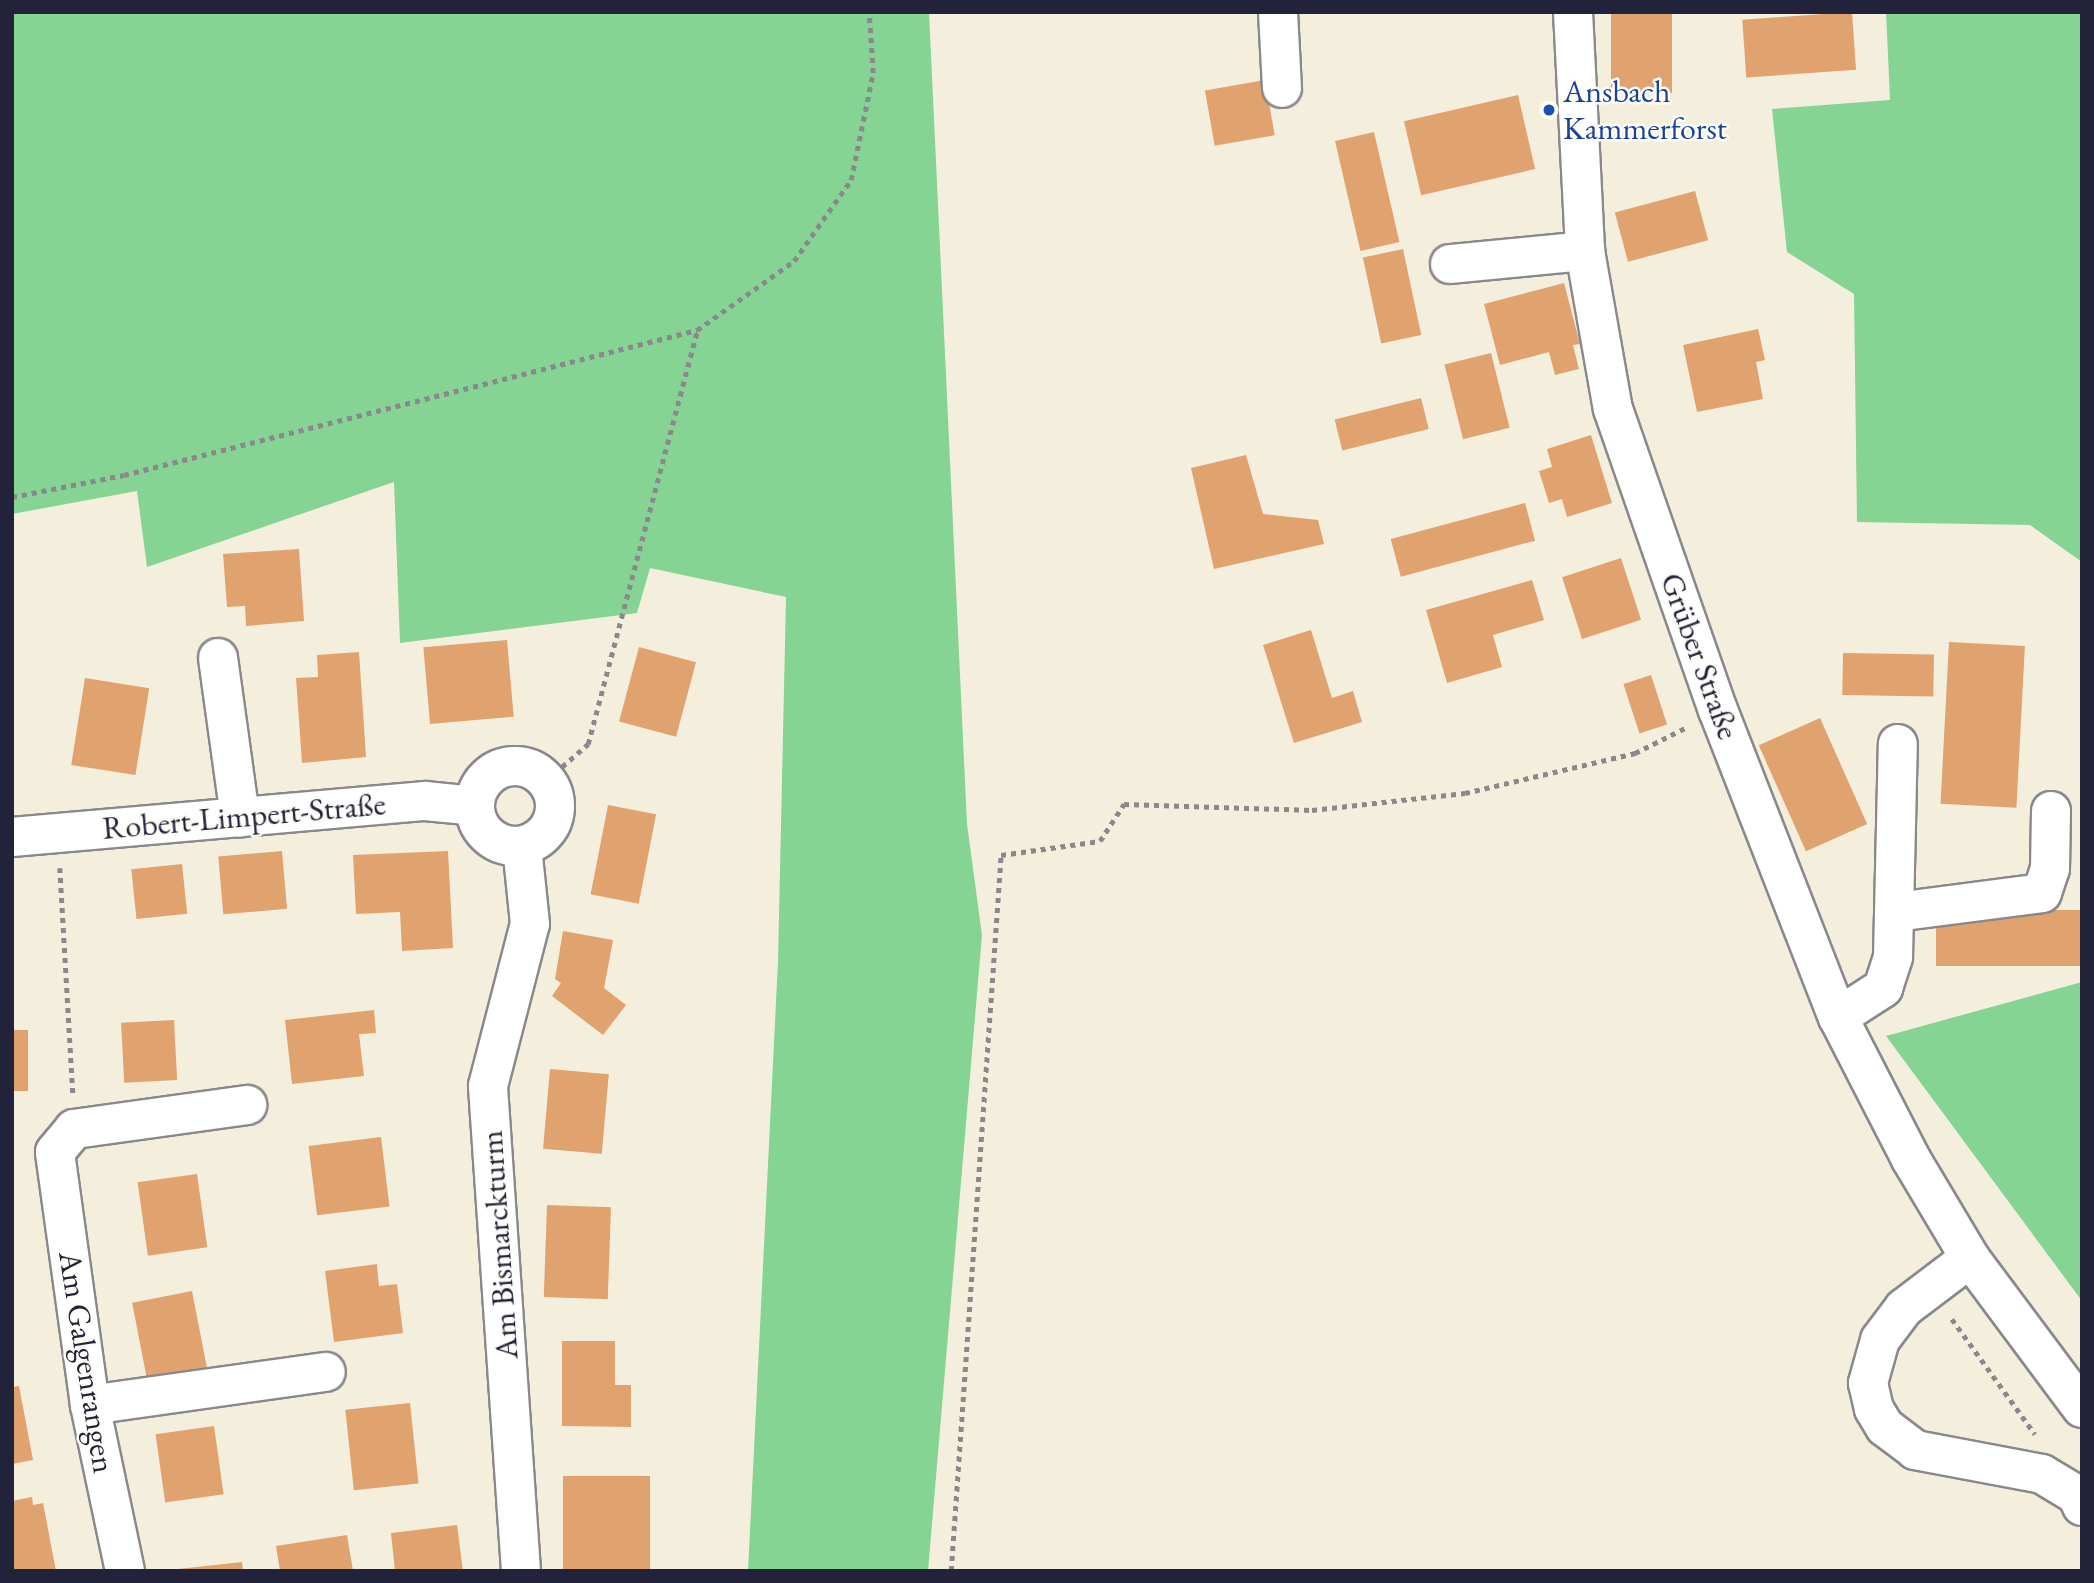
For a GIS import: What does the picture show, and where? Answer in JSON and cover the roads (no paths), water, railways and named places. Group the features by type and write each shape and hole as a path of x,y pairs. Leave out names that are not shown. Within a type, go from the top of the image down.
{"street":[{"path":"1278,12 1282,88"},
{"name":"Grüber Straße","path":"1573,12 1585,251 1613,409 1718,710 1838,1017 1911,1159 1970,1258 2082,1408"},
{"path":"1450,264 1585,251"},
{"path":"218,658 240,817"},
{"path":"1838,1017 1883,988 1894,957 1898,744"},
{"path":"523,766 547,780 554,792 553,820 547,832 522,846 508,846 484,832 475,806 477,792 495,771 523,766"},
{"name":"Robert-Limpert-Straße","path":"12,837 425,800 475,806"},
{"path":"1896,912 2042,893 2050,869 2051,811"},
{"name":"Am Bismarckturm","path":"521,1571 488,1086 530,924 522,846"},
{"name":"Am Galgenrangen","path":"124,1571 90,1405 64,1141 247,1105"},
{"path":"1970,1258 1903,1308 1872,1360 1868,1383 1874,1409 1885,1427 1914,1450 2042,1474 2077,1495 2082,1506"},
{"path":"90,1405 326,1372"}],"place":[{"name":"Ansbach Kammerforst","path":"1549,110"}]}
